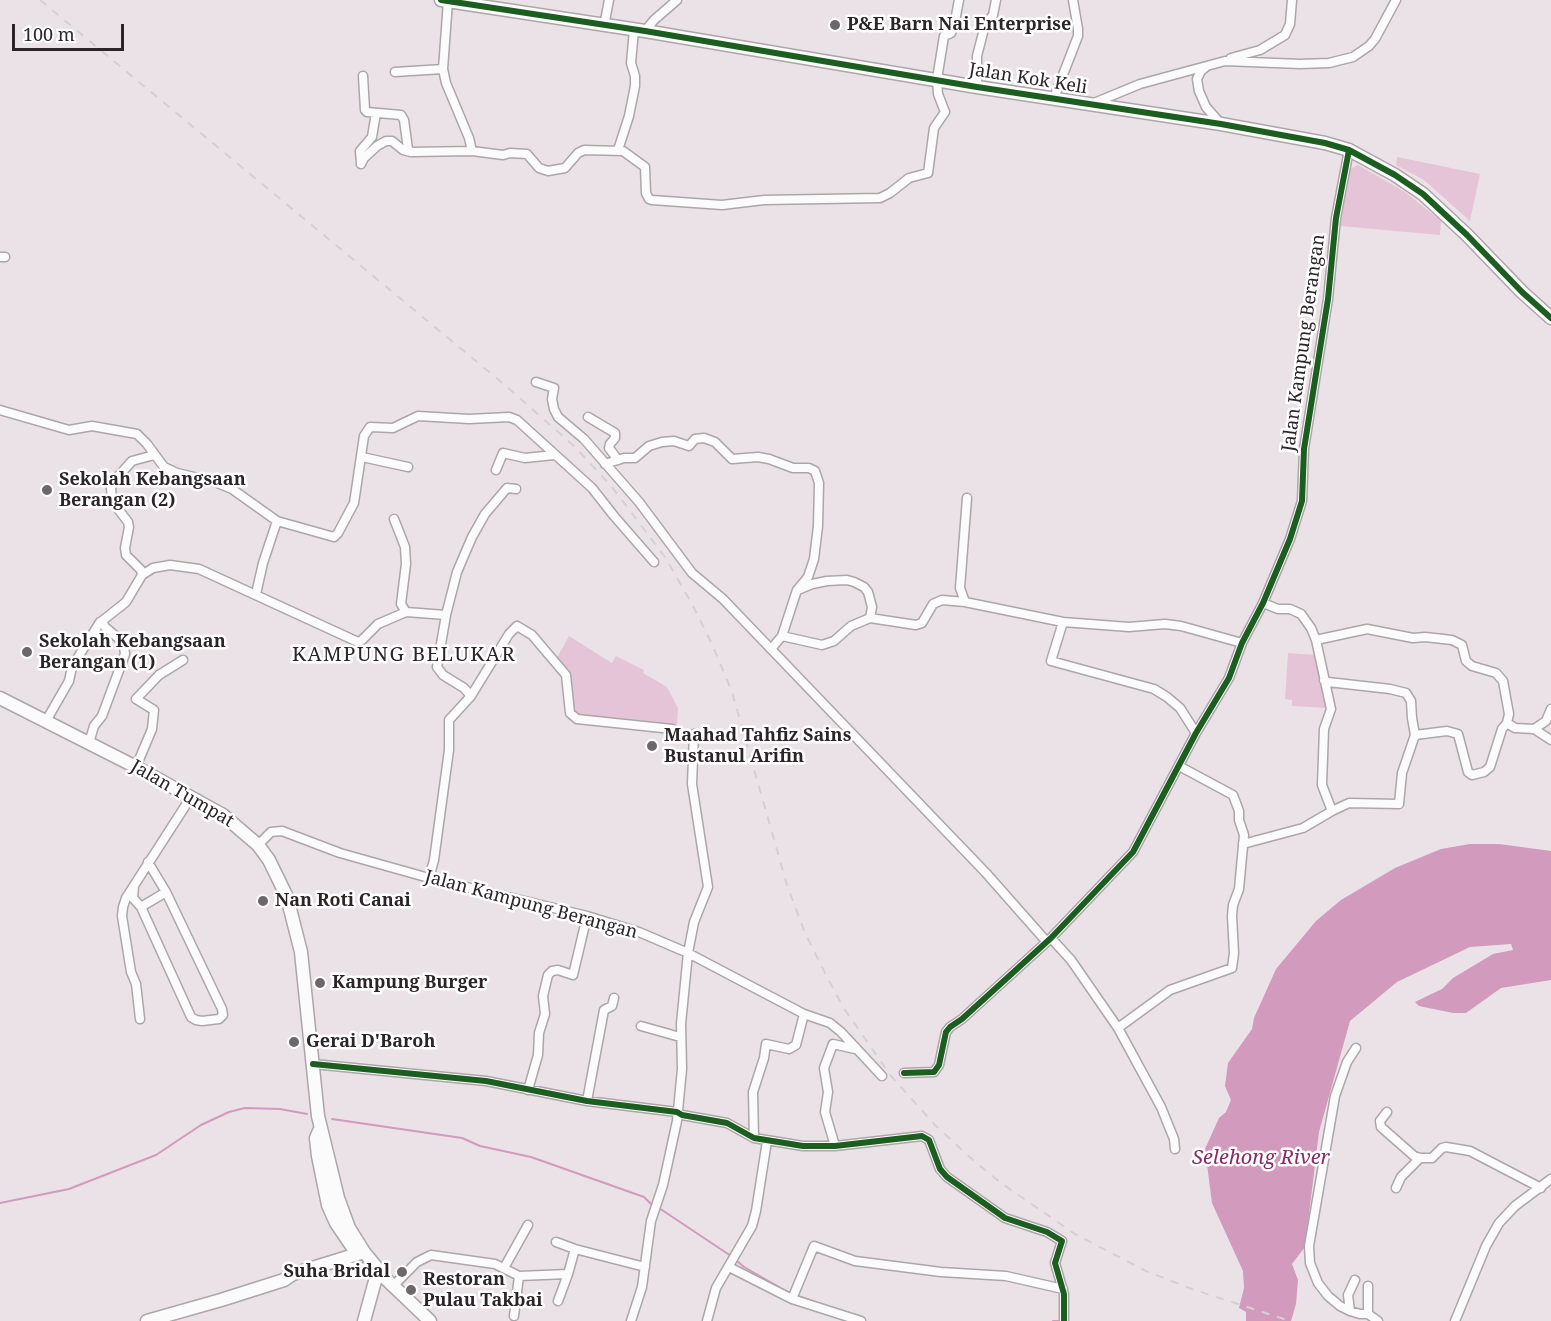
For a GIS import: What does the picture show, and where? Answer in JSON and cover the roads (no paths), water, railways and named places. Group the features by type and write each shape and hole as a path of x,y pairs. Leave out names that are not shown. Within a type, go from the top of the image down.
{"street":[{"path":"604,26 609,0"},
{"path":"618,150 629,116 635,86 631,63 640,31 677,0"},
{"path":"376,113 372,137 360,151 361,164 377,146 386,141 392,141 403,150 411,152 472,151 503,155 527,153 539,168 548,171 565,168 578,153 584,150 618,150 627,152 645,167 646,193 649,200 722,204 764,200 880,198 909,178 928,173 934,128 945,112 938,94 937,79 944,36 951,33 959,0"},
{"path":"977,87 977,56 985,25 993,15 996,0"},
{"path":"1054,98 1078,36 1073,0"},
{"path":"1091,105 1140,84 1225,61 1272,44 1285,35 1290,24 1292,0"},
{"path":"1225,61 1300,64 1329,63 1353,57 1375,39 1396,0"},
{"path":"444,1 443,69 446,83 469,138 472,151"},
{"name":"Jalan Kok Keli","path":"444,1 1221,124 1301,138 1349,150 1423,194 1551,318"},
{"path":"1209,64 1201,71 1197,80 1199,91 1206,107 1221,124"},
{"path":"395,72 443,69"},
{"path":"363,76 365,110 401,115 404,120 408,149 411,152"},
{"name":"Jalan Kampung Berangan","path":"904,1073 934,1072 939,1065 946,1032 950,1027 962,1019 1049,939 1133,852 1196,733 1229,678 1242,643 1263,603 1290,539 1302,501 1304,449 1328,299 1336,218 1349,150"},
{"path":"536,382 555,388 552,399 558,417 584,439 639,502 692,573 723,599 771,648 1071,960 1118,1028 1161,1107 1174,1139 1175,1149"},
{"path":"0,411 69,430 92,426 137,434 142,437 164,467 232,489 277,521 334,537 354,503 364,436 370,428 393,428 418,416 469,419 508,417 517,420 592,488 654,562"},
{"path":"588,417 615,433 615,438 609,446 618,460"},
{"path":"605,464 635,458 649,446 662,442 674,441 689,446 695,439 704,438 715,442 732,459 758,457 793,468 809,468 815,471 819,483 817,543 808,577 797,590 782,636 771,648"},
{"path":"496,470 503,453 525,458 554,455"},
{"path":"142,575 141,570 126,555 128,522 112,501 111,488 132,461 154,454"},
{"path":"362,457 408,467"},
{"path":"471,696 464,688 443,675 437,667 446,615 457,572 472,537 486,514 507,488 516,489"},
{"path":"965,602 960,588 967,498"},
{"path":"394,519 405,547 406,564 401,604 406,612"},
{"path":"256,594 277,521"},
{"path":"89,743 94,726 102,716 125,654 124,646 102,621 126,602 142,575 153,568 186,566 199,569 358,642 378,624 406,612 446,615"},
{"path":"797,590 827,581 854,582 868,592 872,607 870,618"},
{"path":"782,636 822,645 834,641 851,626 870,618 916,625 922,623 930,607 938,602 965,602 1063,622 1130,627 1165,624 1181,626 1242,643"},
{"path":"1263,603 1278,609 1290,609 1300,614 1311,628 1316,640 1331,709 1324,729 1322,785 1332,811"},
{"path":"46,721 69,681 72,667 100,622"},
{"path":"1063,622 1051,661 1154,689 1180,708 1196,733"},
{"path":"429,878 434,860 447,760 449,720 471,696 509,634 517,626 532,635 566,675 570,713 577,719 672,729"},
{"path":"1316,640 1374,629 1413,638 1452,640 1462,645 1466,661 1472,666 1496,673 1503,681 1509,714 1490,767 1484,772 1478,775 1468,772 1458,734 1448,731 1415,735"},
{"path":"135,767 152,729 154,710 136,699 159,675 183,660"},
{"path":"1243,844 1303,828 1349,803 1399,804 1402,773 1415,735 1411,701 1406,693 1390,689 1324,680"},
{"name":"Jalan Tumpat","path":"0,698 191,797 231,821 258,845 281,883 293,916 301,952 320,1128 316,1138 322,1182 328,1205 371,1268 418,1315 430,1321"},
{"path":"1534,729 1546,721 1551,709"},
{"path":"1507,723 1515,728 1534,729 1551,740"},
{"path":"631,1321 642,1287 648,1234 671,1152 682,1069 681,1037 688,953 694,922 708,887 692,784 694,734"},
{"path":"1118,1028 1170,990 1232,968 1234,952 1232,916 1239,889 1244,835 1239,811 1233,795 1179,766"},
{"path":"140,1018 136,984 131,972 122,914 124,902 191,797"},
{"name":"Jalan Kampung Berangan","path":"258,845 271,832 282,831 340,853 429,878 587,916 639,932 688,953 804,1014 836,1027 882,1076"},
{"path":"134,886 133,898 141,907 191,1017 202,1021 219,1019 223,1015 222,1009 166,892 148,862"},
{"path":"141,907 166,892"},
{"path":"528,1090 538,1055 539,1033 545,1014 543,996 548,975 558,970 573,975 587,916"},
{"path":"587,1101 604,1010 612,1005 614,998"},
{"path":"754,1138 753,1092 765,1058 766,1044 789,1049 796,1045 804,1014"},
{"path":"641,1026 681,1037"},
{"path":"835,1146 825,1112 828,1092 824,1068 834,1044 856,1049"},
{"path":"1356,1048 1347,1062 1335,1096 1309,1245 1310,1263 1318,1283 1334,1301 1350,1311 1368,1314 1378,1321"},
{"path":"313,1064 486,1081 587,1101 677,1112 682,1115 727,1123 754,1138 803,1146 835,1146 922,1136 929,1140 940,1169 947,1177 1005,1218 1047,1232 1062,1241 1056,1263 1063,1289 1064,1320"},
{"path":"1387,1112 1380,1121 1381,1127 1414,1156 1432,1158 1446,1147 1470,1151 1541,1188"},
{"path":"707,1321 716,1288 752,1226 767,1141"},
{"path":"1396,1188 1401,1177 1420,1158"},
{"path":"1455,1321 1486,1246 1499,1223 1515,1206 1551,1179"},
{"path":"504,1268 528,1226"},
{"path":"337,1266 347,1232"},
{"path":"347,1232 397,1282 418,1315"},
{"path":"556,1242 645,1267"},
{"path":"792,1299 814,1246 855,1261 941,1272 1006,1276 1063,1289"},
{"path":"558,1301 575,1249"},
{"path":"397,1282 417,1262 431,1255 478,1261 504,1268 519,1276 568,1275"},
{"path":"337,1266 371,1268"},
{"path":"147,1321 216,1302 284,1280 293,1274 337,1266 371,1268"},
{"path":"729,1267 792,1299 861,1321"},
{"path":"364,1321 375,1290 371,1268"},
{"path":"367,1308 371,1268"},
{"path":"514,1316 519,1276"},
{"path":"1350,1311 1348,1295 1354,1280"},
{"path":"1368,1286 1368,1314"}],"water":[{"name":"Selehong River","path":"1470,844 1499,844 1551,851 1551,980 1501,988 1466,1013 1453,1013 1419,1006 1415,1002 1442,989 1453,978 1493,954 1513,950 1511,944 1470,947 1397,982 1350,1021 1319,1132 1305,1247 1292,1264 1298,1280 1296,1304 1291,1321 1246,1321 1246,1312 1239,1308 1244,1288 1243,1271 1212,1203 1205,1149 1219,1118 1226,1112 1231,1100 1225,1086 1228,1063 1252,1029 1254,1018 1276,969 1316,921 1341,900 1395,868 1441,849"}],"waterway":[{"path":"0,1203 69,1189 156,1155 201,1125 229,1112 245,1108 280,1109 307,1114"},
{"path":"332,1119 462,1138 480,1146 531,1157 644,1197 652,1205"},
{"path":"659,1208 731,1256"},
{"path":"737,1261 786,1291"},
{"path":"798,1296 823,1305"},
{"path":"1053,1321 1061,1321"}],"railway":[{"path":"40,0 506,386 574,446 612,487 665,557 712,644 732,692 787,885 805,933 825,973 843,1007 891,1076 935,1125 1001,1183 1075,1234 1146,1271 1192,1289 1290,1321"}],"place":[{"name":"P&E Barn Nai Enterprise","path":"835,25"},
{"name":"Sekolah Kebangsaan Berangan (2)","path":"47,490"},
{"name":"Sekolah Kebangsaan Berangan (1)","path":"27,652"},
{"name":"Maahad Tahfiz Sains Bustanul Arifin","path":"652,746"},
{"name":"Nan Roti Canai","path":"263,901"},
{"name":"Kampung Burger","path":"320,983"},
{"name":"Gerai D'Baroh","path":"294,1042"},
{"name":"Suha Bridal","path":"402,1272"},
{"name":"Restoran Pulau Takbai","path":"411,1290"}],"district":[{"name":"KAMPUNG BELUKAR","path":"404,655"}]}
